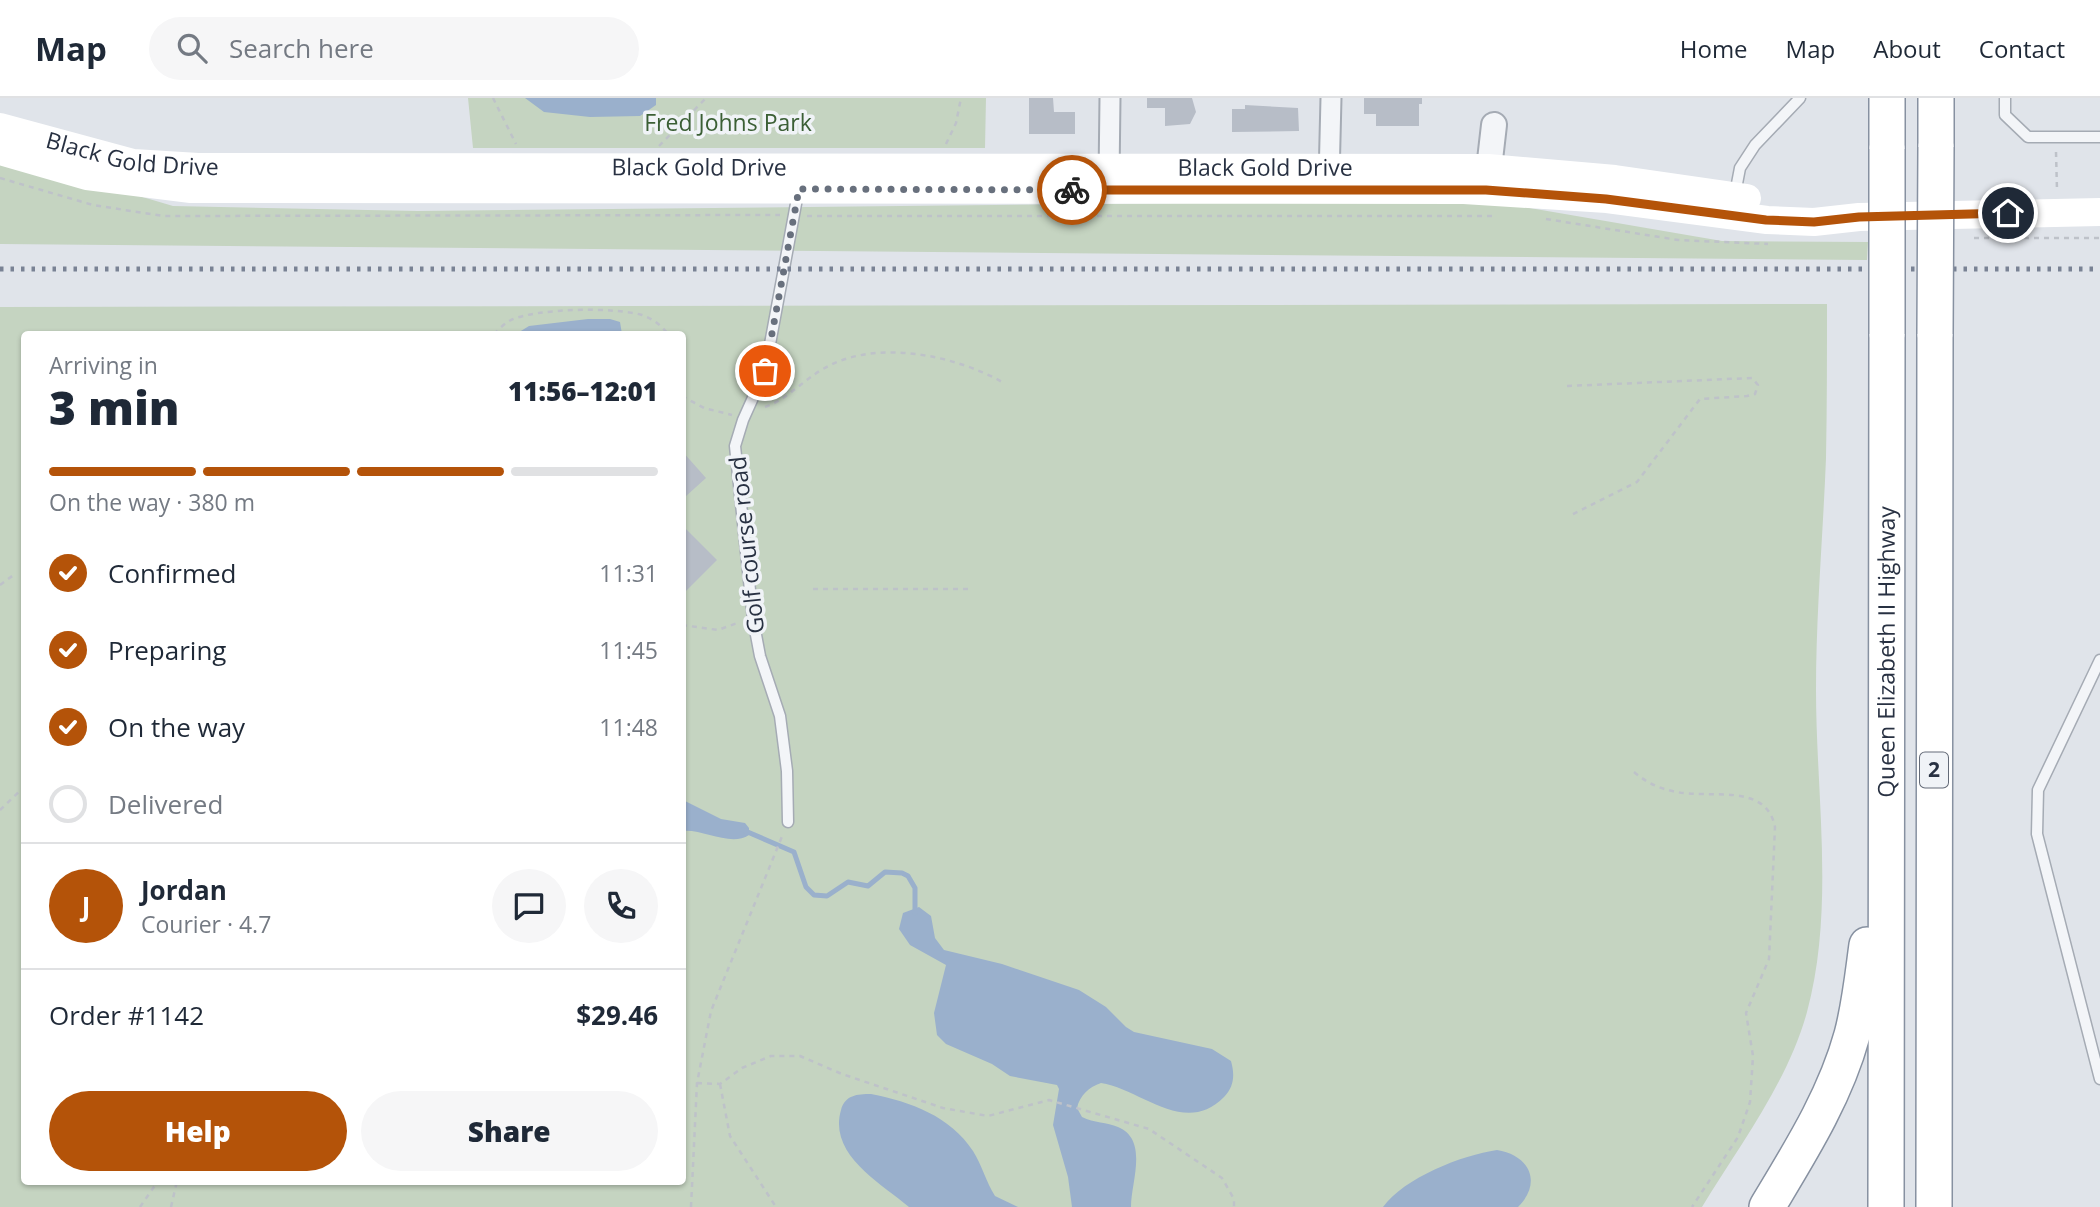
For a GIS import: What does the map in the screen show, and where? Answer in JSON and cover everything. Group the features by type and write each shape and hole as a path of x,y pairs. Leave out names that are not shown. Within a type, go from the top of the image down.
{"highway":[{"name":"Queen Elizabeth II Highway","path":"1886,1207 1887,98"},
{"name":"2","path":"1934,1207 1936,98"},
{"path":"1767,1207 1814,1129 1853,1033 1867,937 1871,828 1885,722"},
{"path":"1934,1023 1955,1207"}],"main road":[{"name":"Black Gold Drive","path":"0,127 133,163 198,167 1109,178 1487,179 1606,199 1734,206 1814,222 1859,217 2100,212"},
{"name":"Black Gold Drive","path":"0,151 87,176 191,189 796,202 1109,178"}],"street":[{"path":"1109,178 1110,98"},
{"path":"1329,179 1331,98"},
{"path":"1487,179 1494,125"}],"lane":[{"path":"1734,206 1740,168 1755,145 1800,98"},
{"path":"2005,98 2005,115 2028,137 2100,137"},
{"name":"Golf course road","path":"788,822 787,771 780,716 760,656 753,619 736,446 743,420 765,371 796,202"},
{"path":"2100,660 2038,790 2037,810 2037,834 2100,1079"}],"path":[{"path":"493,98 522,153"},
{"path":"652,153 706,98"},
{"path":"941,154 956,123 961,98"},
{"path":"0,178 93,205 163,216 796,202 1508,216"},
{"path":"1537,217 1678,240 1774,244"},
{"path":"1962,238 2100,238"},
{"path":"498,331 510,321 526,316 609,311 640,315 665,331"},
{"path":"686,398 704,408 743,420 744,411 777,403 821,369 856,356 899,355 959,362 1004,383"},
{"path":"1567,386 1752,379 1758,385 1755,394 1700,400 1637,482 1571,515"},
{"path":"0,585 15,574"},
{"path":"813,589 969,589"},
{"path":"686,626 718,630 753,619"},
{"path":"1634,772 1656,787 1680,793 1753,799 1768,810 1775,827 1769,959 1746,1013 1753,1056 1750,1102 1734,1144 1692,1207"},
{"path":"0,810 21,790"},
{"path":"691,1207 697,1083 711,1012 784,833"},
{"path":"697,1083 720,1084 741,1068 771,1056 800,1056 842,1074 954,1110 988,1116 1049,1100 1081,1107 1149,1129 1222,1178 1234,1199 1234,1207"},
{"path":"720,1084 730,1136 776,1207"},
{"path":"140,1207 155,1185"},
{"path":"171,1207 176,1185"}],"green space":[{"name":"Fred Johns Park","path":"468,98 986,98 985,148 473,148"},
{"path":"0,155 173,206 418,211 1483,200 1722,241 1868,242 1867,260 0,244"},
{"path":"1827,304 1826,458 1816,690 1822,892 1815,973 1807,1012 1788,1063 1761,1113 1702,1207 0,1207 0,307"}],"water":[{"path":"525,98 656,98 656,105 640,116 590,117 544,112"},
{"path":"610,319 620,322 622,331 521,331 529,326"},
{"path":"686,802 721,819 745,823 749,828 749,835 734,839 686,831"},
{"path":"919,907 931,916 935,938 944,950 1002,964 1079,990 1106,1007 1134,1032 1212,1049 1231,1061 1233,1080 1230,1089 1209,1108 1194,1113 1178,1112 1101,1083 1083,1095 1077,1108 1082,1117 1118,1127 1133,1141 1136,1162 1131,1207 1072,1207 1068,1177 1053,1125 1059,1089 1057,1085 1010,1076 992,1064 946,1044 937,1035 934,1013 946,965 910,945 899,929 903,913"},
{"path":"871,1094 915,1106 953,1128 973,1151 995,1196 1018,1207 909,1207 872,1178 849,1154 842,1141 839,1126 845,1101 852,1096"},
{"path":"1497,1150 1517,1157 1529,1171 1530,1188 1518,1207 1383,1207 1392,1196 1435,1170 1467,1157"}],"building":[{"path":"1029,98 1053,98 1054,112 1075,112 1075,134 1029,134"},
{"path":"1147,98 1192,98 1196,112 1190,124 1165,126 1165,108 1147,108"},
{"path":"1364,98 1422,98 1422,104 1419,104 1419,126 1376,126 1376,114 1364,114"},
{"path":"1245,105 1298,108 1299,131 1232,132 1232,109 1245,109"},
{"path":"686,456 706,478 686,496"},
{"path":"686,529 717,560 686,591"}],"waterway":[{"path":"743,830 794,852 806,887 814,895 827,896 848,882 868,886 885,872 902,873 908,876 915,888 915,913"}],"railway":[{"path":"0,269 2100,269"}],"way so far":[{"path":"765,371 799,189 1072,190"}],"route":[{"path":"1072,190 1486,190 1606,199 1766,220 1814,222 1859,217 2008,213"}]}
